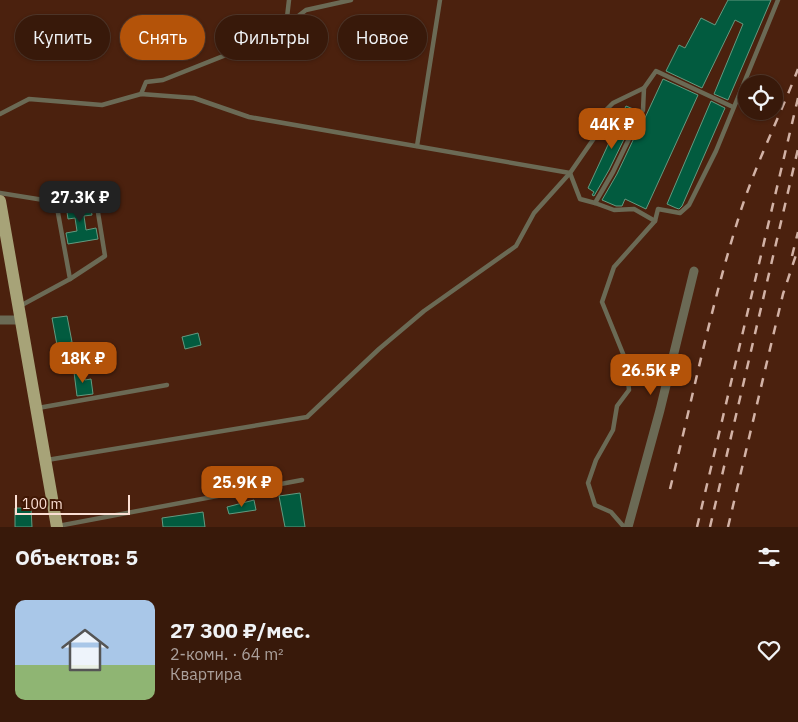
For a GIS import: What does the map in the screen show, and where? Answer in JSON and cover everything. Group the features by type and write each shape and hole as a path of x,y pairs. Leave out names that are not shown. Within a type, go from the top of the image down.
{"main road":[{"path":"0,201 57,526"}],"street":[{"path":"626,527 655,428 694,271"},
{"path":"0,320 22,320"}],"lane":[{"path":"287,15 289,0"},
{"path":"300,15 306,10 351,0"},
{"path":"417,146 440,0"},
{"path":"626,527 611,512 595,505 588,483 596,460 614,430 617,406 629,390 626,361 602,302 614,267 655,221 658,209 680,212 689,206 716,151 778,0"},
{"path":"141,94 146,82 163,80 215,59"},
{"path":"45,460 307,417 379,349 424,311 516,246 534,213 570,174 597,134 599,117 613,103 644,88 656,71 733,108"},
{"path":"595,203 614,172 643,110 644,88"},
{"path":"0,114 29,99 102,104 141,94 194,98 249,117 570,174"},
{"path":"570,174 580,199 614,210 634,209 655,221"},
{"path":"0,193 56,202 91,196 96,200 105,256 70,279 19,306"},
{"path":"56,202 70,279"},
{"path":"36,408 167,385"},
{"path":"57,526 302,480"}],"building":[{"path":"728,0 771,0 728,100 714,94 743,24 735,20 702,88 666,71 679,45 685,48 701,18 715,25"},
{"path":"663,79 698,95 646,209 625,199 622,206 616,206 602,200 637,135"},
{"path":"711,101 725,108 679,209 667,204"},
{"path":"626,106 638,111 635,118 630,115 623,129 628,131 594,196 592,195 594,192 588,188"},
{"path":"90,202 92,215 84,216 86,230 96,228 98,239 68,244 66,233 77,231 75,218 68,219 66,205"},
{"path":"67,316 72,342 57,345 52,318"},
{"path":"198,333 201,345 185,349 182,337"},
{"path":"84,371 85,380 91,379 93,394 77,396 74,372"},
{"path":"300,493 305,527 285,527 279,496"},
{"path":"254,500 256,510 229,514 227,507"},
{"path":"15,508 31,508 32,527 15,527"},
{"path":"203,512 205,527 163,527 162,518"}],"railway":[{"path":"670,489 712,314 741,210 798,69"},
{"path":"697,527 798,98"},
{"path":"710,527 798,149"},
{"path":"792,256 798,232"},
{"path":"728,527 783,294 798,249"}]}
